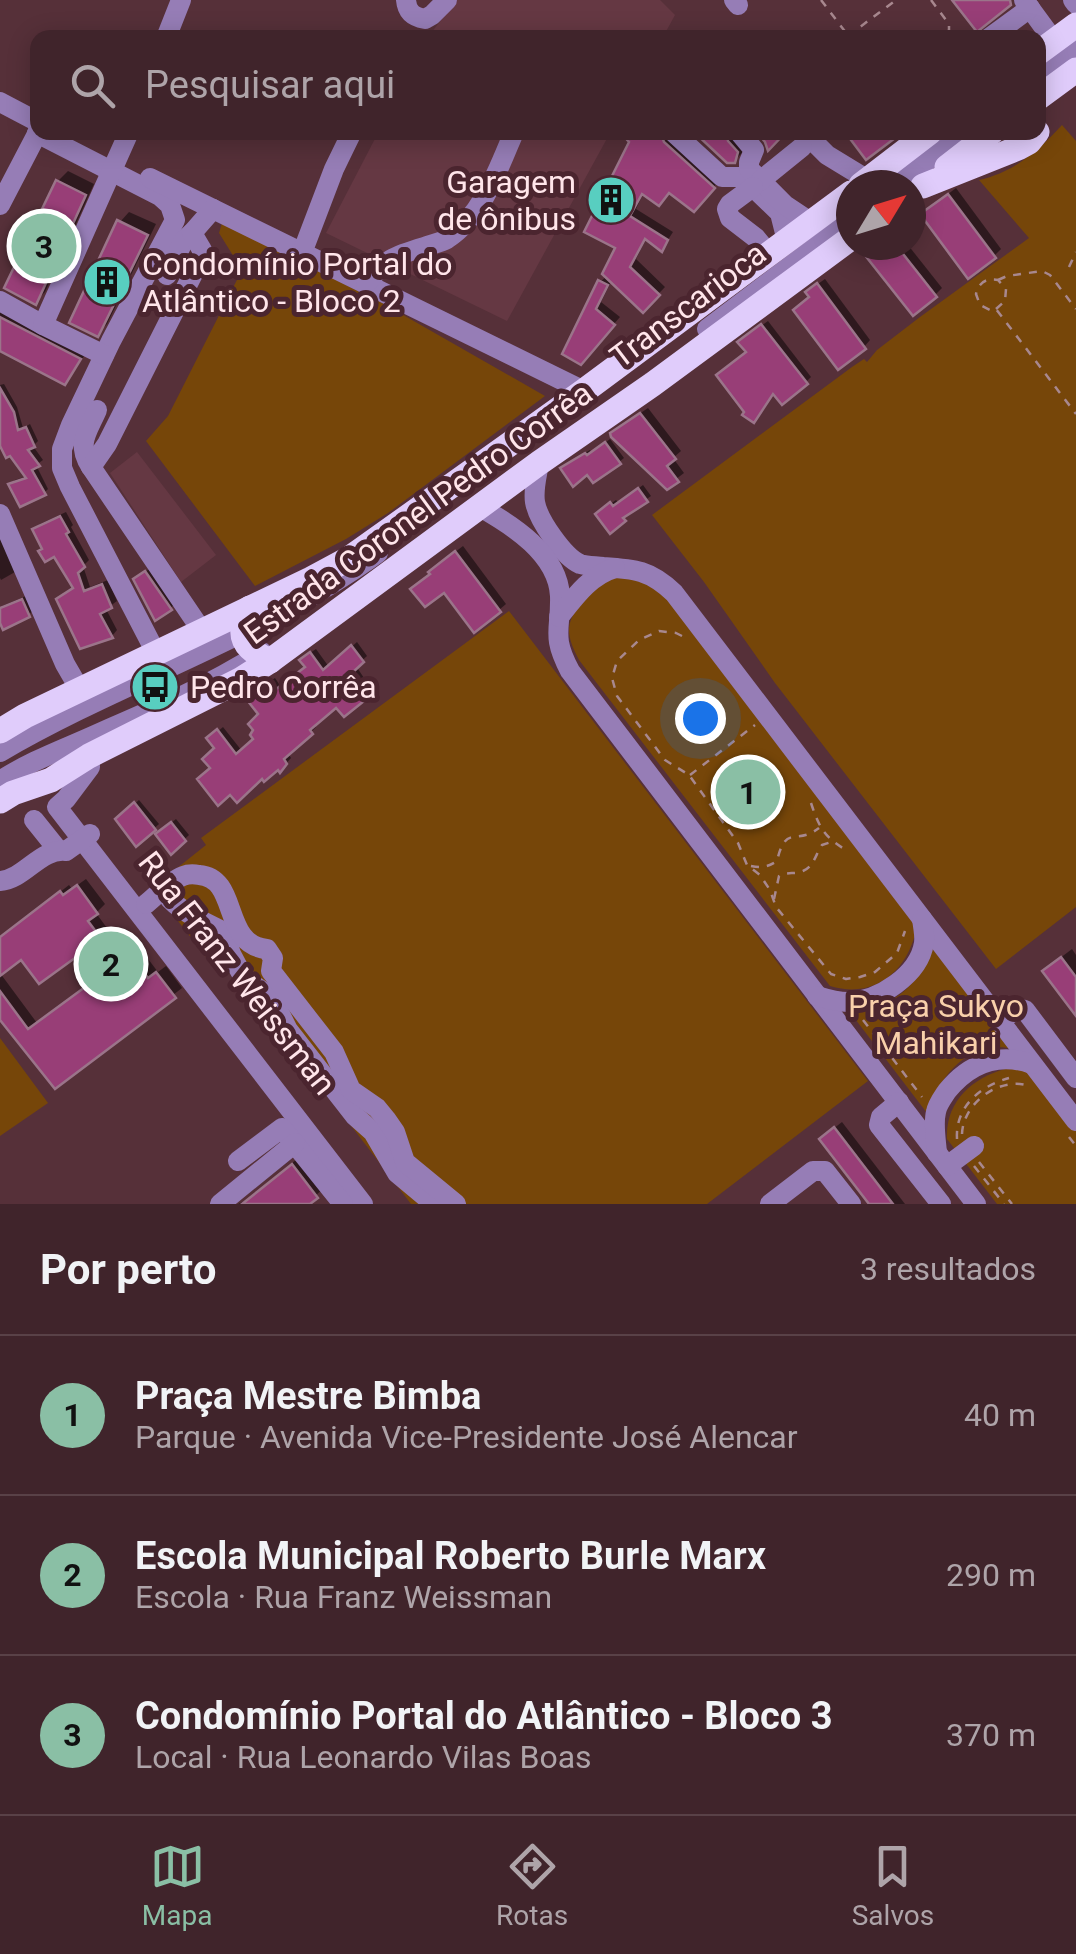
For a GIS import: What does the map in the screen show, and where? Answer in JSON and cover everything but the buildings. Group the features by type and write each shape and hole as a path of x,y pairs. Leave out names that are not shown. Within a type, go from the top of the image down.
{"main road":[{"path":"1061,44 1076,25"},
{"path":"1046,93 1076,70"},
{"name":"Estrada Coronel Pedro Corrêa","path":"884,170 920,140"},
{"path":"926,183 982,140"},
{"path":"926,186 1031,140"},
{"name":"Estrada Coronel Pedro Corrêa","path":"5,732 202,630 246,620 350,558 836,206"},
{"name":"Estrada Coronel Pedro Corrêa","path":"0,801 13,793 58,789 88,756 240,680 264,658 653,384 836,249"},
{"path":"246,620 246,644 264,658"}],"street":[{"path":"169,30 180,0"},
{"path":"406,1 412,15 425,19 447,0"},
{"path":"998,30 1027,4 1061,44 1046,64"},
{"path":"2,110 30,119"},
{"path":"0,205 33,140"},
{"path":"55,140 212,209 584,391"},
{"path":"72,140 160,196 170,204 175,220 104,355 62,449 62,468 70,487 156,654"},
{"path":"43,325 126,140"},
{"path":"302,253 348,140"},
{"path":"366,284 382,264 398,254 444,240 458,230 476,211 511,140"},
{"path":"681,140 722,178 754,181 812,223"},
{"path":"745,140 754,150 748,166 754,181 784,220 778,248 756,238 730,218 730,204 754,181 803,140 845,170"},
{"path":"890,170 936,140"},
{"path":"915,170 954,140"},
{"path":"167,274 184,240 212,209"},
{"name":"Transcarioca","path":"5,732 246,620 308,599 361,566 836,217"},
{"name":"Transcarioca","path":"0,781 24,766 264,658 836,231"},
{"path":"91,467 107,444 202,256 192,233"},
{"path":"0,301 104,355"},
{"path":"97,410 83,440 85,457 202,630"},
{"path":"538,463 534,499 558,543 578,563 647,572 674,593 914,923 1032,1064 1046,1096 1069,1126"},
{"path":"480,506 513,526 544,559 560,590 556,630 560,652 570,671 899,1102 967,1201"},
{"path":"0,514 80,690"},
{"path":"558,618 587,585 617,568"},
{"path":"5,732 24,766"},
{"name":"Rua Franz Weissman","path":"58,789 86,837 146,904 374,1204"},
{"path":"34,820 58,850"},
{"path":"0,881 12,879 48,854 66,852 86,837 363,1204"},
{"path":"146,904 185,874 206,876 217,882 245,939 264,957 334,1052 350,1090 378,1108 395,1132 405,1162 456,1204"},
{"path":"164,890 168,900 224,932 240,971 272,998 288,1030 346,1105 373,1132 396,1173 434,1204"},
{"path":"818,996 849,1002 896,985 908,973 924,943 914,923"},
{"path":"1000,1022 1018,1008 1025,1010 1076,1082 1046,1096"},
{"path":"942,1160 935,1114 942,1098 964,1073 995,1059 1032,1064"},
{"path":"899,1102 881,1117 879,1125 941,1204"},
{"path":"238,1161 282,1128 343,1204"},
{"path":"220,1204 295,1143"},
{"path":"942,1160 966,1148"},
{"path":"770,1204 813,1170 826,1171 851,1204"}],"path":[{"path":"822,0 844,30"},
{"path":"858,30 896,0"},
{"path":"931,0 949,24 949,30"},
{"path":"1069,267 1076,252"},
{"path":"998,280 1006,295 1002,306 990,310 980,305 976,294 981,283 1042,271 1050,275 1076,309"},
{"path":"996,309 1076,414"},
{"path":"694,642 676,632 659,631 639,640 618,661 612,678 617,696 664,760 689,775 738,843 747,865 760,875 774,901 849,1002 935,1114 1012,1204"},
{"path":"689,775 756,724"},
{"path":"808,793 820,828 831,842 857,858"},
{"path":"747,865 770,866 777,861 780,847 787,839 812,834 820,828"},
{"path":"774,901 779,876 802,872 822,845 831,842"},
{"path":"831,974 846,979 882,968 914,923"},
{"path":"1004,1204 957,1130 963,1109 972,1098 1006,1078 1032,1081 1046,1096"},
{"path":"966,1148 962,1126 983,1096 1012,1083 1023,1083 1046,1096"},
{"path":"1069,1126 1076,1139"},
{"path":"1069,1126 1076,1146"}],"shaded area":[{"path":"457,0 660,0 675,15 667,30 433,30"},
{"path":"374,140 606,140 507,321 326,233"},
{"path":"137,452 216,555 181,582 110,473"}],"green space":[{"path":"1062,125 1076,141 1076,907 996,969 775,683 652,515 852,367 864,359 867,362 920,317 1029,238 979,180 1025,159"},
{"path":"222,223 384,304 545,396 388,513 255,586 146,441 168,416 242,270 219,233"},
{"path":"622,575 658,586 917,925 907,955 888,977 862,989 830,986 579,660 569,630 573,616 596,588"},
{"path":"509,611 868,1081 707,1204 411,1204 218,952 207,958 152,888 206,845 201,838"},
{"name":"Praça Sukyo Mahikari","path":"933,946 1013,1049 983,1050 958,1063 939,1086 927,1113 849,1011 878,1006 902,993 920,972"},
{"path":"0,1038 48,1103 0,1136"},
{"path":"1005,1069 1033,1073 1076,1130 1076,1204 997,1204 947,1139 951,1114 963,1094 982,1079"}],"place":[{"name":"Garagem de ônibus","path":"611,200"},
{"name":"Condomínio Portal do Atlântico - Bloco 3","path":"44,246"},
{"name":"Condomínio Portal do Atlântico - Bloco 2","path":"107,282"},
{"name":"Pedro Corrêa","path":"155,687"},
{"name":"Praça Mestre Bimba","path":"748,792"},
{"name":"Escola Municipal Roberto Burle Marx","path":"111,964"}]}
